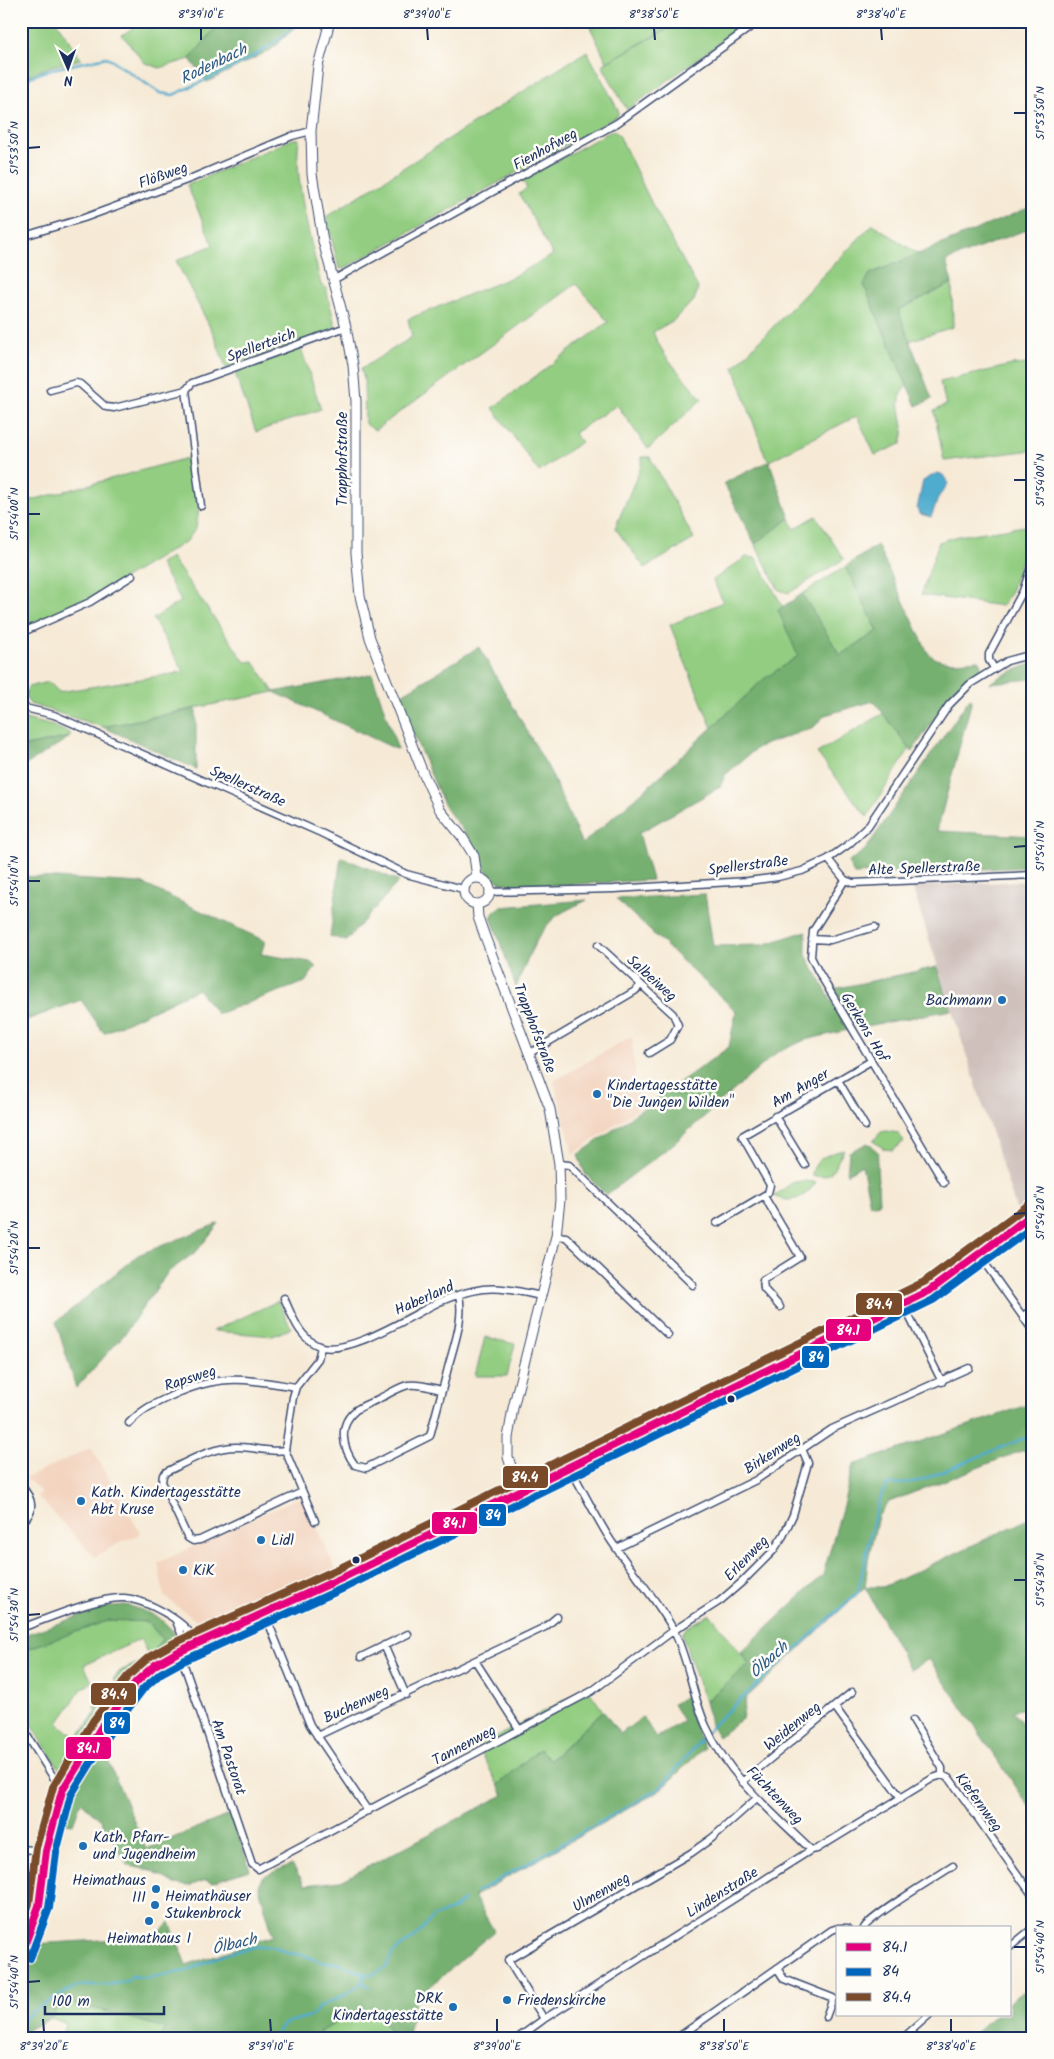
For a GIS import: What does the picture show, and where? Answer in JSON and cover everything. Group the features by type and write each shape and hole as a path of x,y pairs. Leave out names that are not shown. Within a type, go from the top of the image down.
{"street":[{"name":"Trapphofstraße","path":"330,21 318,66 311,131 312,174 317,208 346,327 356,401 356,553 360,596 370,638 423,773 440,810 463,838 474,856 477,877"},
{"name":"Fienhofweg","path":"334,280 617,122 759,21"},
{"name":"Flößweg","path":"21,237 84,218 176,184 292,136 311,131"},
{"name":"Spellerteich","path":"50,390 76,383 80,384 106,407 111,408 186,390 192,383 346,327"},
{"path":"186,390 201,506"},
{"path":"994,668 989,660 989,654 1023,591 1033,561"},
{"path":"21,633 90,602 132,576"},
{"name":"Spellerstraße","path":"490,892 614,889 748,881 794,873 828,859 849,844 868,826 949,705 970,684 994,668 1033,654"},
{"path":"21,672 21,690"},
{"name":"Spellerstraße","path":"21,707 54,715 80,726 321,833 406,874 463,889"},
{"path":"828,859 845,880"},
{"name":"Alte Spellerstraße","path":"845,880 853,883 866,883 1033,875"},
{"path":"477,877 484,879 489,884 490,892 484,902 477,904 470,902 464,896 463,889 470,879 477,877"},
{"name":"Gerkens Hof","path":"845,880 813,930 811,956 818,971 944,1183"},
{"name":"Trapphofstraße","path":"477,904 478,917 484,934 550,1109 559,1164 560,1200 556,1236 513,1408 508,1438 508,1457 519,1491"},
{"path":"812,939 830,940 875,927"},
{"name":"Salbeiweg","path":"598,945 672,1014 678,1025 670,1040 649,1053"},
{"path":"530,1053 641,985"},
{"name":"Am Anger","path":"764,1196 768,1193 770,1185 742,1136 871,1061"},
{"path":"838,1080 865,1126"},
{"path":"775,1116 804,1165"},
{"path":"559,1164 569,1165 693,1285"},
{"path":"717,1223 764,1196 800,1257 762,1280 764,1289 780,1307"},
{"path":"21,1955 39,1906 46,1851 62,1791 102,1726 136,1682 155,1665 197,1643 265,1614 929,1291 1033,1214"},
{"path":"556,1236 566,1237 668,1336"},
{"path":"979,1255 1033,1332"},
{"name":"Haberland","path":"321,1347 336,1349 347,1347 441,1301 483,1289 500,1289 540,1296"},
{"path":"442,1390 419,1385 407,1385 357,1410 349,1417 344,1427 343,1440 350,1459 355,1465 366,1468 430,1436 459,1326 461,1314 459,1295"},
{"path":"284,1298 301,1333 310,1342 321,1347 318,1359 296,1387 285,1450 315,1521"},
{"path":"903,1304 942,1382"},
{"path":"1023,1316 1033,1309"},
{"name":"Birkenweg","path":"617,1548 756,1480 832,1429 942,1382 969,1368"},
{"name":"Rapsweg","path":"129,1423 142,1409 187,1389 211,1381 246,1379 296,1387"},
{"path":"285,1450 277,1452 240,1447 220,1448 166,1472 163,1475 162,1482 188,1538 193,1541 200,1540 302,1492"},
{"name":"Erlenweg","path":"673,1630 720,1601 773,1551 783,1536 793,1514 808,1463 802,1449"},
{"name":"Füchtenweg","path":"569,1466 617,1548 662,1610 673,1630 681,1647 705,1724 712,1739 742,1782 811,1850"},
{"path":"21,1486 27,1492 32,1505 28,1518 21,1523"},
{"path":"21,1628 113,1598 126,1598 142,1602 176,1620 188,1628 197,1643"},
{"path":"265,1614 310,1725 368,1811"},
{"name":"Buchenweg","path":"316,1736 545,1628 557,1617"},
{"name":"Am Pastorat","path":"176,1620 183,1650 182,1659 252,1864 258,1869"},
{"name":"Tannenweg","path":"258,1869 592,1691 673,1630"},
{"path":"361,1656 408,1634"},
{"name":"Buchenweg","path":"384,1645 406,1694"},
{"path":"476,1662 519,1729"},
{"name":"Weidenweg","path":"742,1782 852,1692"},
{"name":"Weidenweg","path":"835,1707 901,1798"},
{"name":"Kiefernweg","path":"913,1720 942,1768 942,1775 950,1779 1033,1896"},
{"path":"21,1726 62,1791"},
{"name":"Lindenstraße","path":"518,2038 544,2019 811,1850 817,1849 933,1778 942,1775"},
{"name":"Ulmenweg","path":"544,2019 508,1960 691,1853 712,1838 757,1798"},
{"path":"21,1849 46,1851"},
{"path":"865,1926 953,1866"},
{"path":"1012,1944 1033,1928"},
{"path":"677,2038 836,1929"},
{"path":"777,1968 784,1979 833,1998 826,2017"},
{"path":"903,2038 928,2016"}],"shaded area":[{"path":"1033,881 1033,1205 1018,1215 912,886"},
{"name":"Kindertagesstätte \"Die Jungen Wilden\"","path":"632,1036 638,1109 573,1154 554,1081"},
{"name":"Kath. Kindertagesstätte Abt Kruse","path":"91,1448 141,1534 117,1544 95,1557 37,1496 41,1492 26,1478"},
{"path":"302,1496 336,1570 264,1602 205,1624 198,1622 164,1596 158,1563"}],"green space":[{"path":"21,21 56,21 81,59 49,67 21,79"},
{"path":"143,21 221,21 190,59 160,68 145,63 122,35"},
{"path":"221,21 302,21 272,49 207,82 190,59"},
{"path":"602,21 680,21 607,62 590,27"},
{"path":"682,21 742,21 744,25 627,110 602,65"},
{"path":"587,51 618,110 618,116 343,269 339,268 326,217"},
{"path":"613,130 619,135 652,204 698,288 694,301 674,320 653,332 668,359 702,399 648,449 617,405 574,433 581,442 539,472 493,408 608,322 576,284 375,430 365,424 364,379 361,369 412,337 408,319 510,278 553,255 519,194 527,188 522,180"},
{"path":"293,139 299,139 299,173 304,212 321,285 326,288 336,329 226,368 214,335 176,261 213,245 187,185"},
{"path":"1033,206 1033,227 946,261 952,283 898,310 932,399 916,406 864,285 870,274"},
{"path":"873,224 918,254 870,274 864,285 907,386 903,391 900,401 903,430 901,444 875,455 857,416 769,461 765,456 734,367"},
{"path":"952,283 953,327 909,341 898,310"},
{"path":"301,348 321,409 256,432 235,373"},
{"path":"1031,364 1033,383 1033,450 944,461 934,411 946,405 940,382 1012,365"},
{"path":"191,457 199,509 196,528 187,541 83,603 21,629 21,503"},
{"path":"642,457 650,457 694,539 645,568 615,528 642,464"},
{"path":"769,461 790,518 755,544 724,483"},
{"path":"816,516 844,559 789,593 779,590 755,544 790,518 794,529"},
{"path":"1032,525 1012,589 1002,606 921,595 939,542 958,536"},
{"path":"877,545 928,653 939,660 945,661 979,660 982,669 952,697 912,752 874,701 825,715 814,727 758,747 725,775 720,787 639,833 652,880 521,887 499,882 483,868 479,852 445,807 397,697 479,647 550,771 582,844 647,788 764,679 798,656 778,610 802,594 840,655 878,631 845,567"},
{"path":"171,557 245,662 253,661 274,692 103,727 30,704 25,696 28,687 49,682 59,692 184,672 153,619 181,601 160,564"},
{"path":"746,557 756,558 783,607 779,610 799,656 764,679 712,728 670,625 723,602 713,580"},
{"path":"845,567 878,631 840,655 802,594"},
{"path":"1033,663 1033,679 990,683 1003,675"},
{"path":"372,674 398,750 274,692"},
{"path":"970,698 972,700 937,831 1033,836 1033,867 854,874 848,862 865,850"},
{"path":"196,709 196,769 103,727"},
{"path":"884,713 910,748 867,817 817,753"},
{"path":"21,718 50,725 70,733 70,737 21,747"},
{"path":"70,737 21,768 21,747"},
{"path":"341,857 399,881 346,941 330,936"},
{"path":"21,876 141,883 265,941 261,954 310,962 316,967 305,982 217,1014 198,989 104,1033 81,1000 21,1022"},
{"path":"705,894 713,946 763,945 806,931 806,955 848,1030 805,1040 776,1053 672,1145 606,1195 585,1174 578,1155 729,1047 736,1011 616,899"},
{"path":"587,900 553,919 546,926 531,951 516,987 491,917 495,911 501,907"},
{"path":"937,967 951,1010 856,1028 834,989"},
{"path":"881,1132 898,1133 904,1141 893,1150 884,1149 873,1141"},
{"path":"868,1143 879,1153 877,1163 879,1203 870,1205 862,1165 847,1174 849,1152"},
{"path":"844,1150 830,1173 812,1176 815,1165 819,1161 828,1155"},
{"path":"801,1181 816,1182 803,1196 792,1200 780,1199 774,1196 792,1183"},
{"path":"219,1223 197,1251 168,1272 123,1336 76,1388 56,1322 138,1255"},
{"path":"278,1301 291,1328 273,1336 213,1331"},
{"path":"485,1337 515,1344 507,1376 475,1376"},
{"path":"1033,1403 1033,1450 1021,1451 889,1502 878,1516 868,1561 865,1587 746,1698 742,1719 718,1737 711,1725 705,1702 749,1664 741,1652 823,1575 853,1465"},
{"path":"1033,1517 1033,1706 1013,1711 1033,1738 1033,1806 1029,1806 929,1659 910,1670 865,1587 883,1587"},
{"path":"125,1605 155,1616 167,1625 177,1638 174,1646 148,1661 132,1675 117,1693 62,1779 58,1773 79,1741 77,1738 97,1711 94,1708 98,1704 102,1706 117,1684 113,1679 120,1671 149,1658 162,1639 148,1622 110,1620 21,1651 21,1636 106,1607"},
{"path":"710,1614 749,1664 705,1702 682,1634 686,1628"},
{"path":"110,1620 148,1622 162,1639 149,1658 141,1639 84,1665 92,1682 81,1690 58,1723 79,1740 60,1770 21,1708 21,1651"},
{"path":"587,1688 603,1711 550,1760 539,1749 498,1785 478,1747"},
{"path":"690,1693 699,1736 704,1748 659,1791 474,1896 494,1931 416,1999 407,2038 396,2038 374,2012 344,2018 310,2038 159,2038 165,2028 93,2008 87,2011 78,2010 72,2000 58,2006 51,2018 21,2033 21,1980 33,1944 119,1939 159,1933 170,1922 186,1965 273,1936 259,1887 262,1877 292,1864 305,1885 341,1881 503,1795 498,1785 539,1749 551,1760 603,1711 620,1734 643,1717 656,1738 683,1721 673,1704"},
{"path":"100,1742 146,1849 231,1814 250,1870 212,1882 206,1880 189,1886 175,1884 151,1870 128,1866 101,1820 81,1802 73,1824 59,1822 75,1782"},
{"path":"1033,1984 1033,2038 970,2038 994,2016 1012,2016 1012,2000"},
{"path":"72,2000 93,2008 166,2028 159,2038 61,2038 65,2023 51,2018 58,2006"},
{"path":"374,2012 396,2038 310,2038 344,2018"}],"water":[{"path":"937,473 943,475 948,483 939,496 931,517 920,514 917,509 923,481"}],"waterway":[{"name":"Rodenbach","path":"21,81 48,70 107,57 160,93 173,95 256,55 286,34 299,21"},
{"name":"Ölbach","path":"477,1892 660,1788 715,1723 858,1592 874,1518 882,1493 887,1485 919,1481 1022,1439 1033,1437"},
{"name":"Ölbach","path":"21,2021 36,2009 75,1987 108,1985 127,1981 132,1976 147,1978 186,1971 222,1955 253,1947 272,1946 291,1954 300,1954 322,1962 336,1963 365,1974 374,1974 386,1968 392,1954 417,1935 434,1916 454,1909 464,1900"},
{"path":"271,2038 286,2023 313,2015 319,2007 346,1994 362,1983 365,1974"},
{"path":"363,1983 370,1987"}],"transit line":[{"name":"84.4","path":"21,1925 29,1904 36,1848 53,1787 93,1721 128,1676 149,1657 174,1643 338,1569 924,1282 1027,1206"},
{"name":"84.1","path":"21,1954 39,1906 46,1851 62,1791 102,1726 136,1682 155,1665 178,1652 342,1578 929,1291 1033,1214"},
{"name":"84","path":"30,1958 49,1908 56,1853 71,1795 110,1732 143,1689 161,1673 183,1661 346,1587 933,1300 1033,1227"}],"place":[{"name":"Bachmann","path":"1002,1000"},
{"name":"Kindertagesstätte \"Die Jungen Wilden\"","path":"597,1094"},
{"name":"Kath. Kindertagesstätte Abt Kruse","path":"81,1501"},
{"name":"Lidl","path":"261,1540"},
{"name":"KiK","path":"183,1570"},
{"name":"Kath. Pfarr- und Jugendheim","path":"83,1846"},
{"name":"Heimathaus III","path":"156,1889"},
{"name":"Heimathäuser Stukenbrock","path":"155,1905"},
{"name":"Heimathaus I","path":"149,1921"},
{"name":"Friedenskirche","path":"507,2000"},
{"name":"DRK Kindertagesstätte","path":"453,2007"}]}
